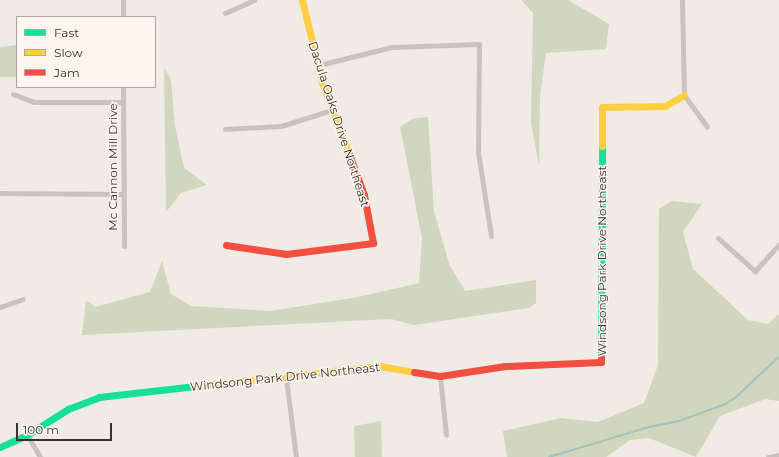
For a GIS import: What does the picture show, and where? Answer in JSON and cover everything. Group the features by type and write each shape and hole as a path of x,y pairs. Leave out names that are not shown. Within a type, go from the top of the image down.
{"street":[{"path":"123,0 123,16"},
{"path":"225,13 254,0"},
{"name":"Dacula Oaks Drive Northeast","path":"226,245 286,254 373,243 364,195 332,110 318,65 302,0"},
{"path":"682,0 684,95 707,127"},
{"path":"318,65 392,47 479,44 478,152 491,236"},
{"name":"Mc Cannon Mill Drive","path":"123,88 122,194 124,246"},
{"path":"13,94 34,102 123,102"},
{"name":"Windsong Park Drive Northeast","path":"0,447 27,435 68,409 99,397 286,378 380,366 440,376 505,366 601,362 602,107 665,106 684,95"},
{"path":"225,128 281,126 332,110"},
{"path":"0,192 122,194"},
{"path":"718,238 755,271 779,244"},
{"path":"0,307 23,299"},
{"path":"440,376 446,435"},
{"path":"286,378 296,457"},
{"path":"27,435 40,457"},
{"path":"768,457 779,455"}],"green space":[{"path":"521,0 568,0 609,24 606,49 546,53 540,96 539,166 531,122 533,13"},
{"path":"16,45 16,77 0,77 0,47"},
{"path":"164,67 171,80 175,126 184,168 207,185 181,193 166,212"},
{"path":"428,117 434,211 449,264 465,291 536,280 536,303 529,308 414,325 391,319 82,335 86,300 95,307 150,292 162,261 171,294 191,306 271,311 358,297 419,283 422,238 400,127 412,119"},
{"path":"672,201 702,204 683,232 693,269 748,320 768,324 779,314 779,401 765,399 720,416 696,457 649,438 630,440 606,457 507,457 503,431 561,418 598,422 644,403 658,365 659,209"},
{"path":"381,421 382,457 355,457 354,426"}],"waterway":[{"path":"549,457 649,427 679,421 723,405 735,398 779,357"}],"traffic: fast":[{"path":"601,358 602,146"},
{"path":"0,447 27,435 68,409 99,397 195,386"}],"traffic: slow":[{"path":"302,0 322,82 349,154"},
{"path":"602,146 602,107 665,106 684,95"},
{"path":"195,386 380,366 414,372"}],"traffic: jam":[{"path":"226,245 286,254 373,243 364,195 349,154"},
{"path":"414,372 440,376 505,366 601,362 601,358"}]}
